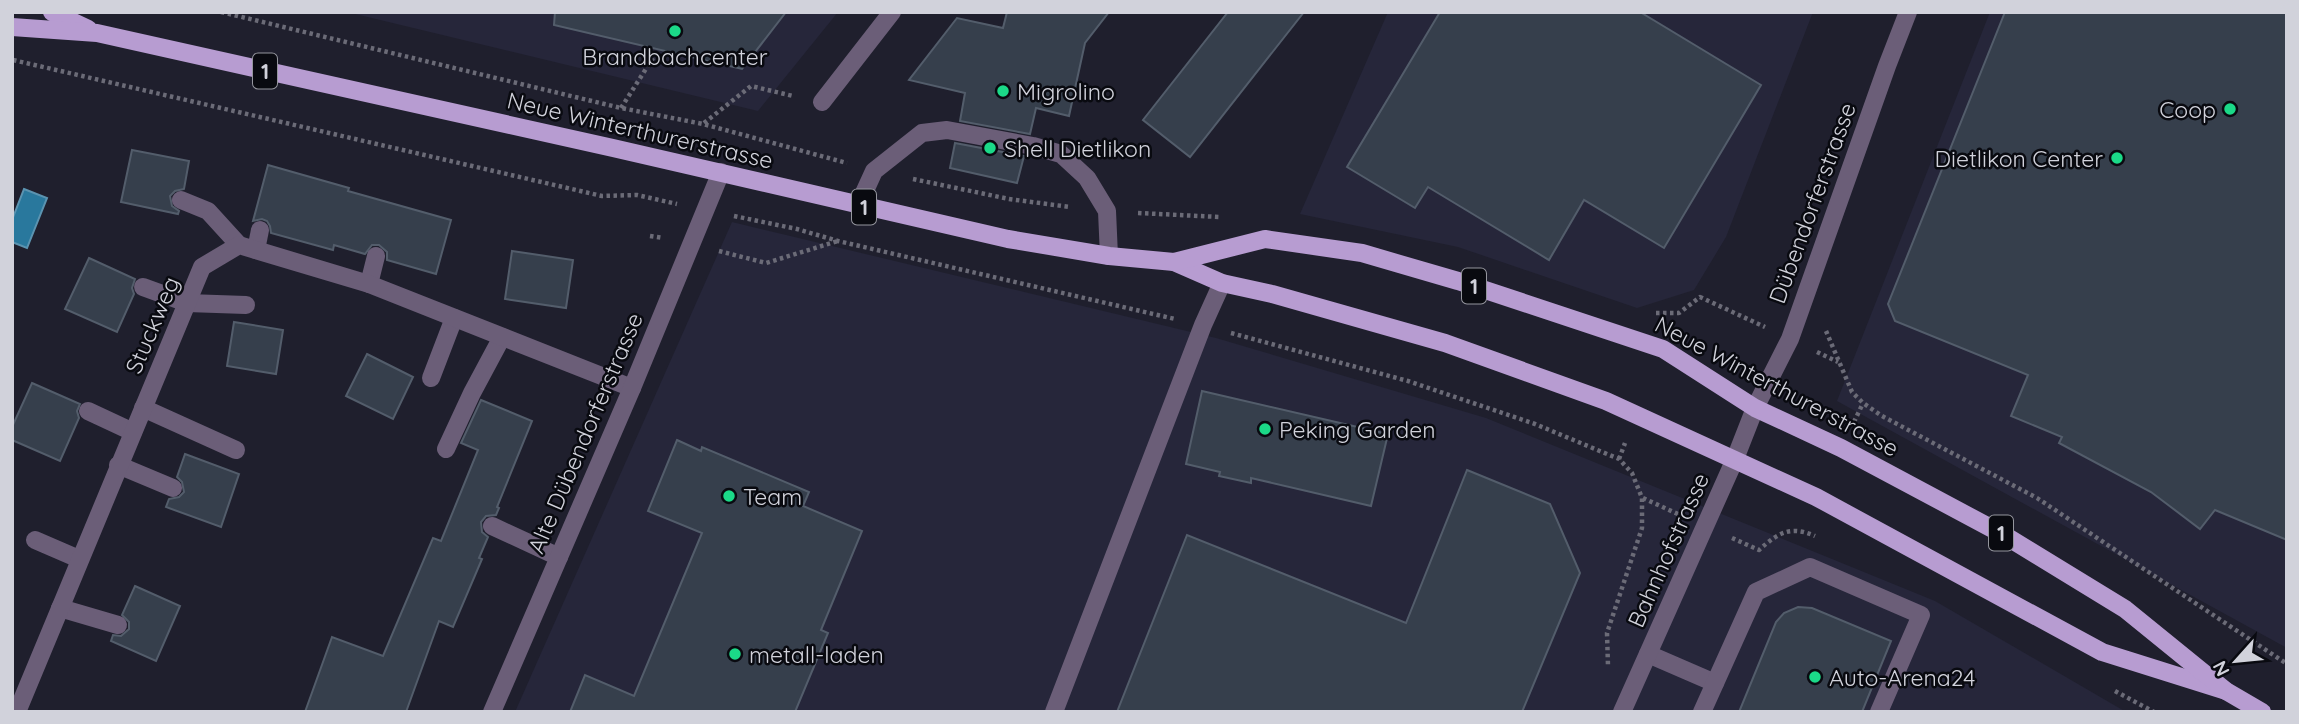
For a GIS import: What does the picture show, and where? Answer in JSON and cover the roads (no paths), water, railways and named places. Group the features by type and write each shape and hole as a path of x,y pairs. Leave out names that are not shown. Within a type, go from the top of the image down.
{"main road":[{"name":"Neue Winterthurerstrasse","path":"52,12 97,33"},
{"name":"Neue Winterthurerstrasse","path":"12,27 97,33 1008,239 1109,256 1174,262 1222,283 1272,294 1445,343 1606,401 1816,497 2102,652 2226,691"},
{"name":"Neue Winterthurerstrasse","path":"1174,262 1265,239 1362,253 1458,281 1663,349 1755,408 1870,463 2004,535 2125,609 2226,691 2262,712"}],"street":[{"path":"822,103 892,12"},
{"name":"Dübendorferstrasse","path":"1755,408 1790,339 1908,12"},
{"path":"858,206 874,171 922,133 947,130 1033,146 1061,154 1087,178 1107,211 1109,256"},
{"name":"Alte Dübendorferstrasse","path":"492,712 632,388 721,172"},
{"path":"181,200 208,211 247,247 369,284 632,388"},
{"path":"247,247 260,230"},
{"name":"Stuckweg","path":"17,712 202,267 247,247"},
{"path":"369,284 376,256"},
{"path":"1054,712 1203,325 1222,283"},
{"path":"143,287 187,303 246,304"},
{"path":"431,378 454,318"},
{"path":"446,449 471,393 502,337"},
{"path":"143,408 236,450"},
{"name":"Bahnhofstrasse","path":"1622,712 1735,460 1755,408"},
{"path":"88,411 133,432"},
{"path":"118,466 173,488"},
{"path":"492,526 559,557"},
{"path":"35,540 79,559"},
{"path":"1702,712 1756,592 1810,567 1921,615 1879,712"},
{"path":"60,608 118,625"},
{"path":"1648,654 1715,682"}],"water":[{"path":"24,189 47,198 27,248 12,242 12,220"}],"place":[{"name":"Brandbachcenter","path":"675,31"},
{"name":"Migrolino","path":"1003,91"},
{"name":"Coop","path":"2230,109"},
{"name":"Shell Dietlikon","path":"990,148"},
{"name":"Dietlikon Center","path":"2117,158"},
{"name":"Peking Garden","path":"1265,429"},
{"name":"Team","path":"729,496"},
{"name":"metall-laden","path":"735,654"},
{"name":"Auto-Arena24","path":"1815,677"}]}
